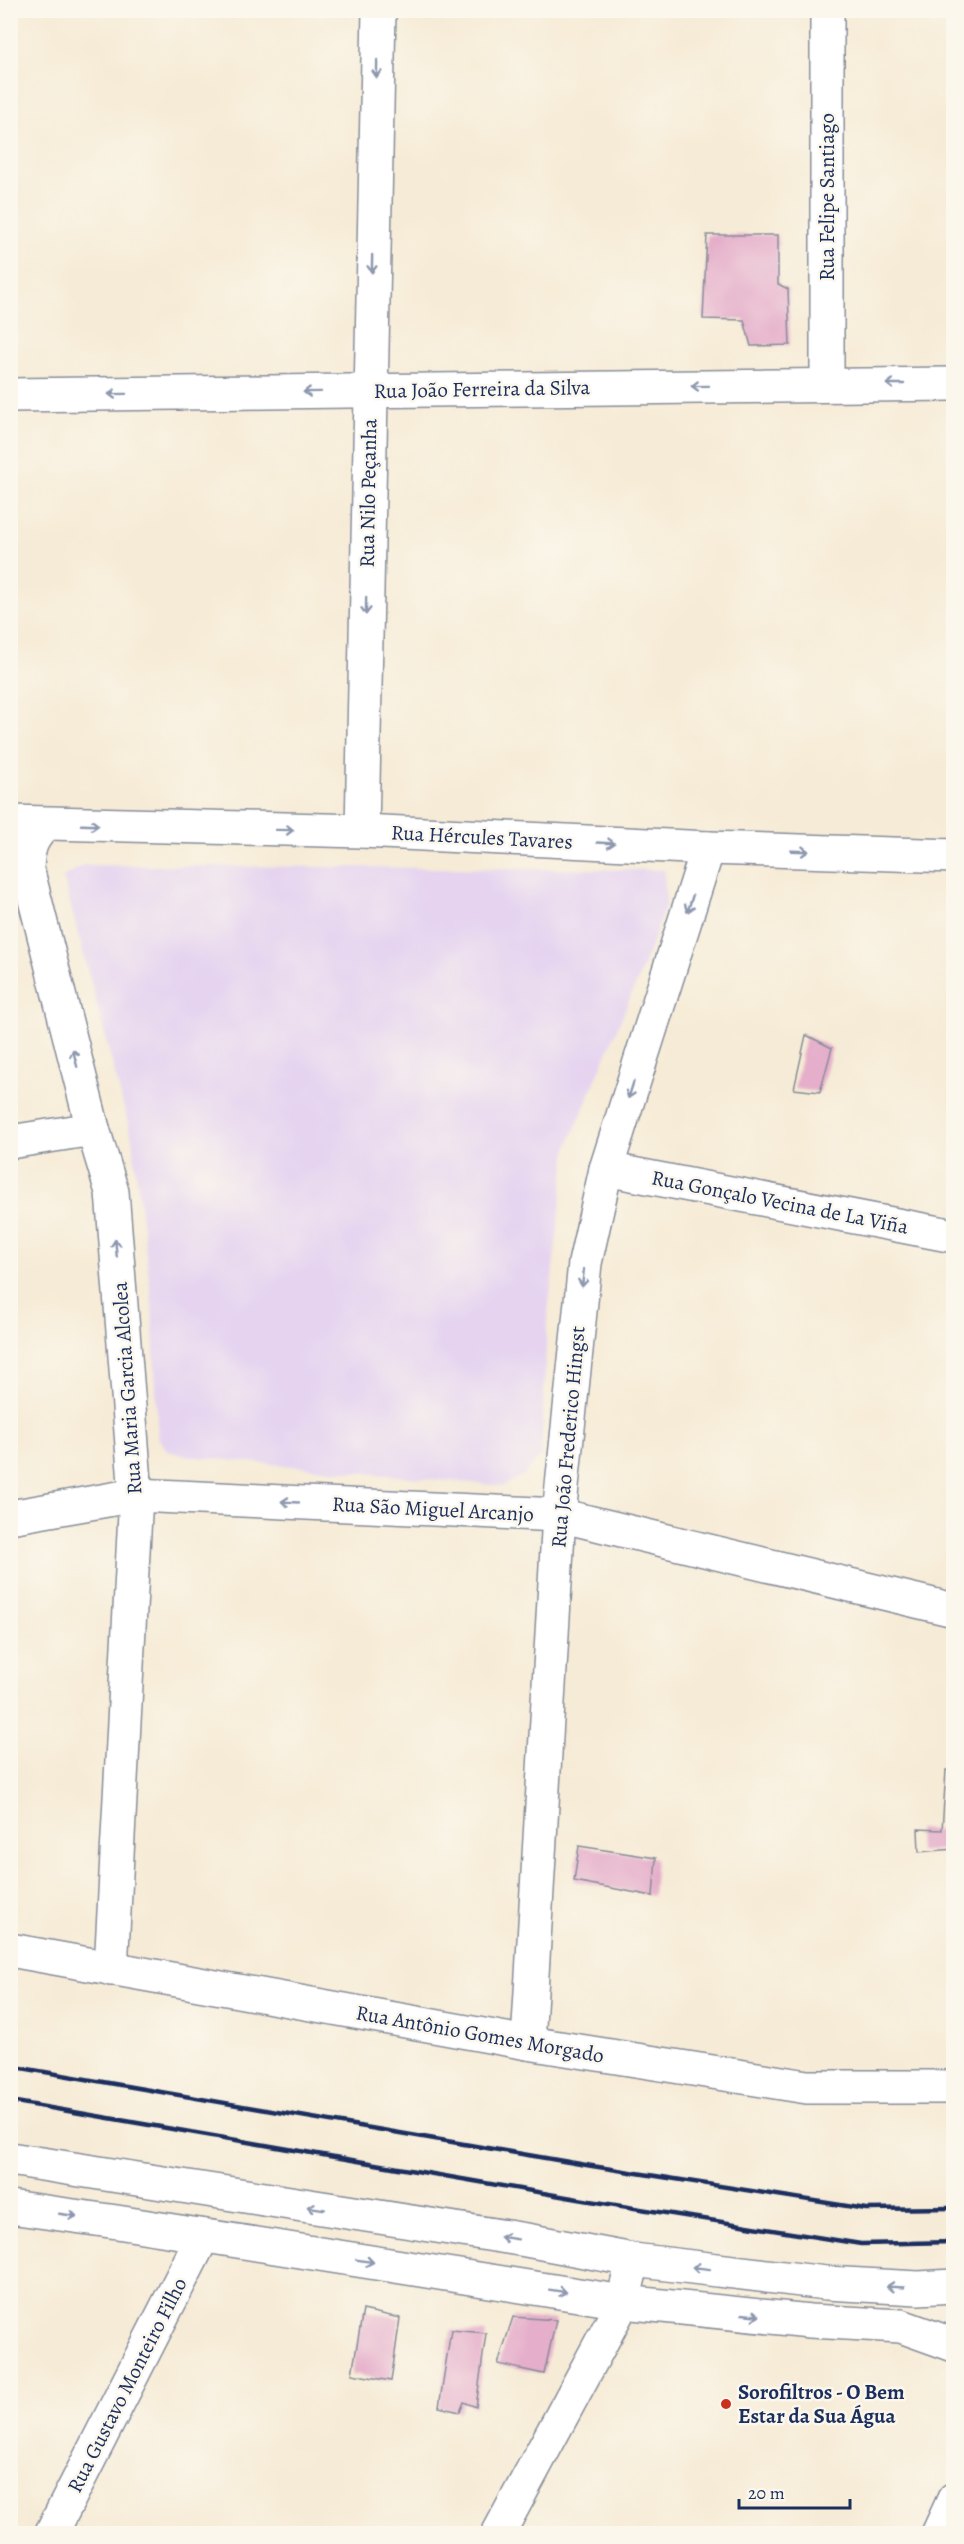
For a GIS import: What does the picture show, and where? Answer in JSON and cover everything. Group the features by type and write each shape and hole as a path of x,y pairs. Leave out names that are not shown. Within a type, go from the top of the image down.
{"street":[{"name":"Rua Nilo Peçanha","path":"362,831 379,10"},
{"name":"Rua Felipe Santiago","path":"827,10 827,384"},
{"name":"Rua João Ferreira da Silva","path":"10,395 954,384"},
{"name":"Rua Hércules Tavares","path":"10,822 362,831 708,848 954,856"},
{"name":"Rua Maria Garcia Alcolea","path":"47,824 38,831 31,842 27,868 93,1129 112,1191 136,1495 111,1969"},
{"name":"Rua João Frederico Hingst","path":"528,2043 559,1515 585,1263 606,1169 708,848"},
{"path":"10,1142 93,1129"},
{"name":"Rua Gonçalo Vecina de La Viña","path":"606,1169 954,1236"},
{"name":"Rua São Miguel Arcanjo","path":"10,1517 136,1495 559,1515 954,1610"},
{"name":"Rua Antônio Gomes Morgado","path":"10,1950 528,2043 807,2087 954,2086"},
{"path":"10,2159 526,2240 633,2260 826,2283 918,2288 954,2286"},
{"path":"10,2207 623,2302 810,2321 901,2326 954,2345"},
{"name":"Rua Gustavo Monteiro Filho","path":"51,2534 203,2236"},
{"path":"498,2534 623,2302 633,2260"},
{"path":"938,2534 954,2499"}],"shaded area":[{"path":"84,865 664,870 666,905 643,967 567,1148 547,1322 541,1456 525,1474 503,1486 187,1456 168,1451 158,1438 152,1302 132,1138 63,877"}],"building":[{"path":"707,235 778,235 778,284 788,289 790,345 751,346 744,320 703,319"},
{"path":"806,1035 832,1048 820,1092 794,1089"},
{"path":"946,1770 954,1772 954,1849 919,1852 918,1829 942,1830"},
{"path":"579,1846 656,1858 653,1896 574,1881"},
{"path":"363,2310 400,2318 391,2381 352,2374"},
{"path":"513,2317 556,2320 544,2374 498,2364"},
{"path":"451,2330 486,2333 476,2407 464,2402 460,2412 439,2407"}],"railway":[{"path":"10,2066 592,2166 866,2209 954,2208"},
{"path":"10,2101 584,2200 861,2244 954,2242"}],"place":[{"name":"Sorofiltros - O Bem Estar da Sua Água","path":"726,2404"}]}
